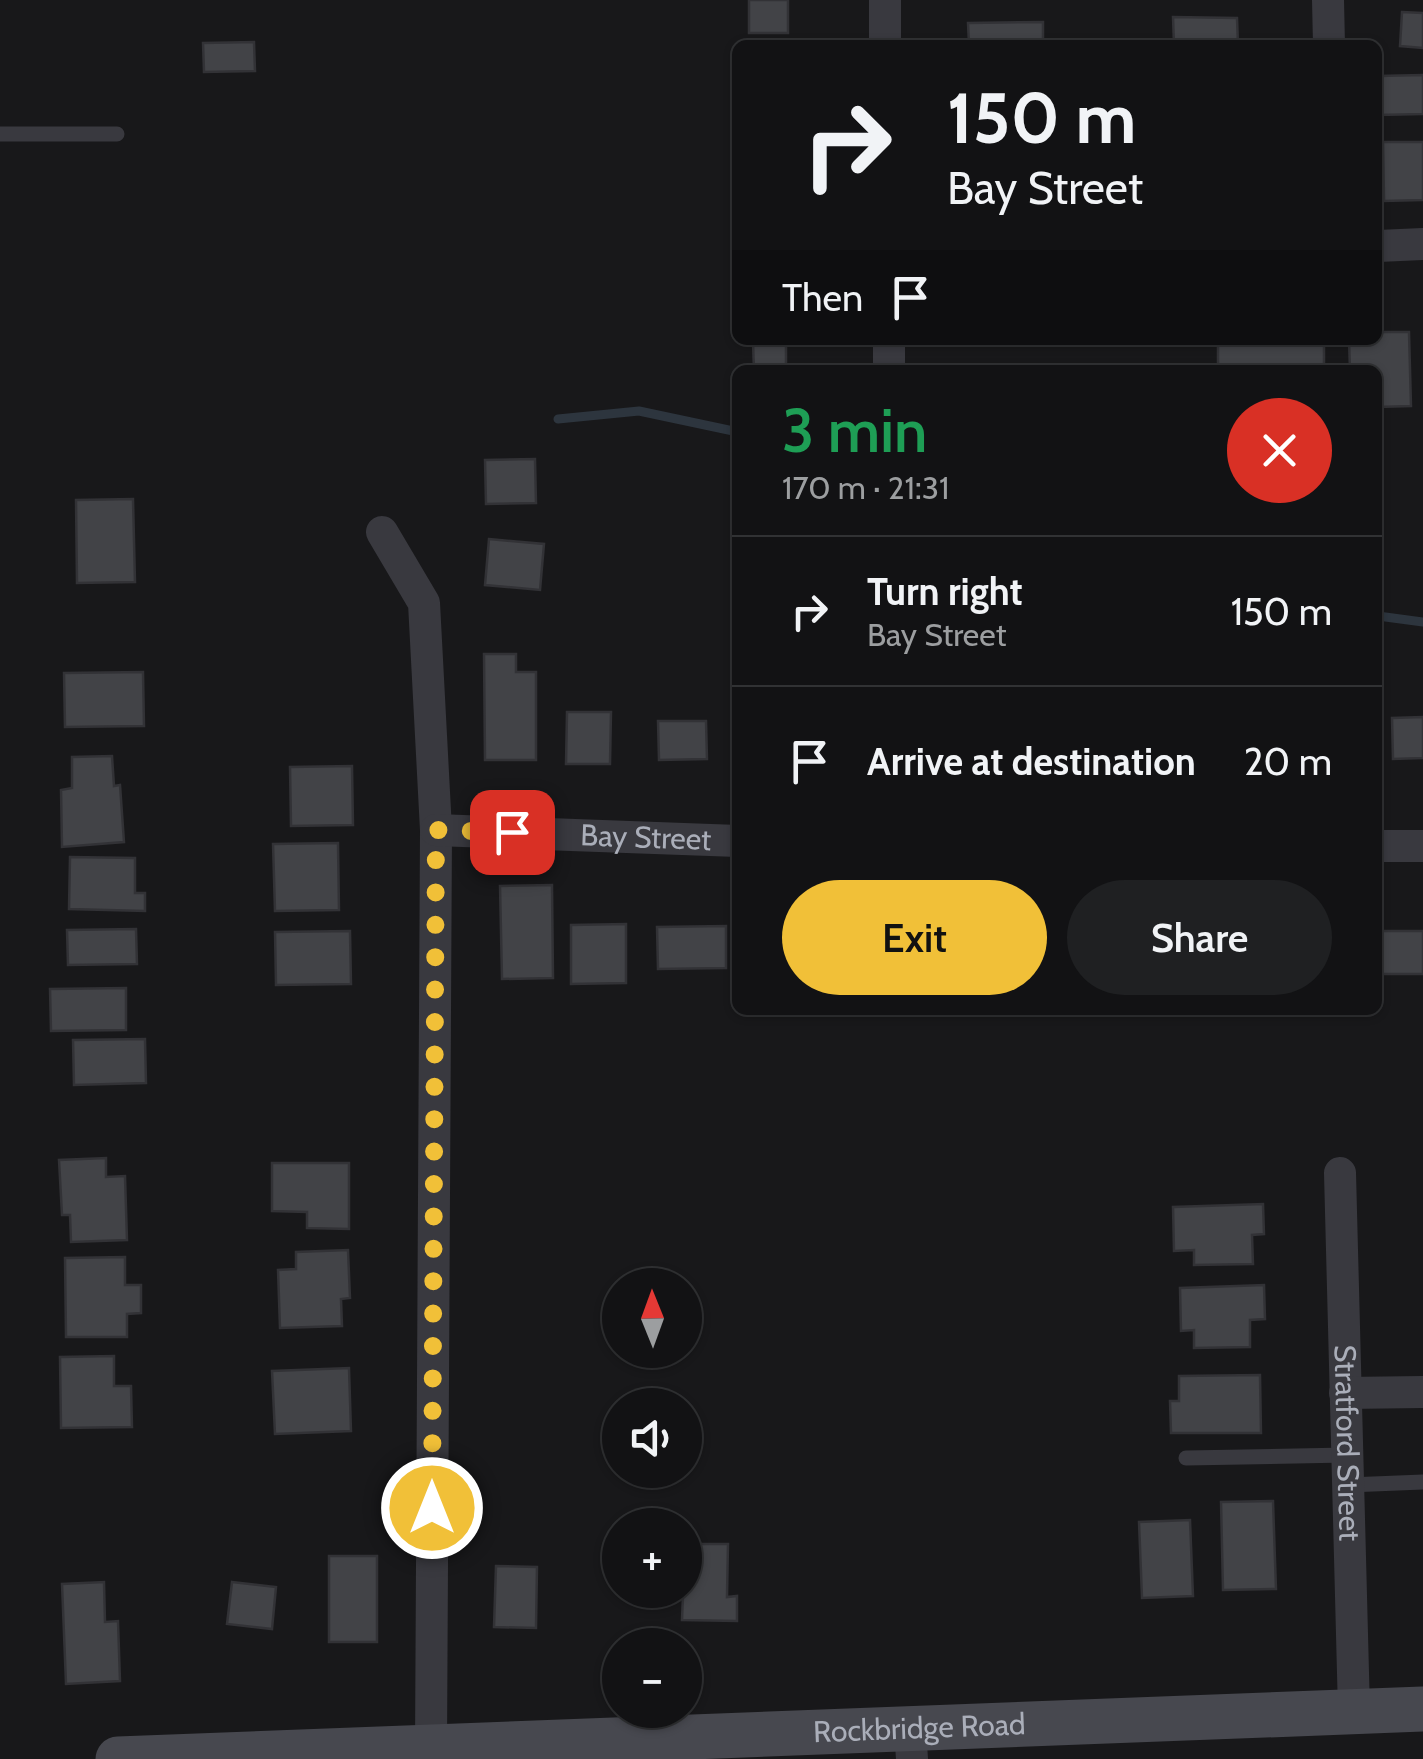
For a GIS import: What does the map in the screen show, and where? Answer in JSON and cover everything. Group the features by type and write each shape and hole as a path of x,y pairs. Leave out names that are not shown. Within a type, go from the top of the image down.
{"street":[{"path":"884,0 885,40"},
{"path":"1328,0 1329,40"},
{"path":"1382,246 1423,244"},
{"path":"382,532 424,603 436,830 446,1750"},
{"name":"Bay Street","path":"436,830 732,841"},
{"path":"1382,846 1423,846"},
{"name":"Stratford Street","path":"1340,1173 1354,1711"},
{"path":"1346,1393 1423,1392"},
{"name":"Rockbridge Road","path":"118,1759 911,1743 1423,1709"}],"lane":[{"path":"0,134 117,134"},
{"path":"1186,1458 1348,1470 1423,1482"}],"building":[{"path":"749,0 788,0 788,33 749,33"},
{"path":"1402,12 1423,13 1423,48 1400,46"},
{"path":"1173,17 1237,18 1238,40 1174,40"},
{"path":"1043,22 1043,40 969,40 968,23"},
{"path":"254,42 255,71 204,72 203,43"},
{"path":"1423,75 1423,114 1382,115 1382,76"},
{"path":"1383,142 1423,142 1423,200 1384,201"},
{"path":"1382,332 1409,332 1411,406 1382,407 1382,365 1350,365 1349,345 1382,345"},
{"path":"753,345 786,345 786,365 754,365"},
{"path":"1218,345 1324,345 1324,365 1218,365"},
{"path":"535,459 536,503 486,504 485,460"},
{"path":"133,499 135,582 77,583 76,500"},
{"path":"489,539 544,544 540,590 485,585"},
{"path":"484,654 516,654 516,672 536,672 536,760 485,760"},
{"path":"143,672 144,726 65,727 64,673"},
{"path":"567,712 611,712 610,764 566,764"},
{"path":"1423,717 1423,758 1393,759 1392,718"},
{"path":"658,721 706,721 707,759 659,760"},
{"path":"112,756 114,786 120,785 124,842 62,847 61,790 72,788 72,757"},
{"path":"352,766 353,825 291,826 290,767"},
{"path":"338,843 339,910 275,911 273,844"},
{"path":"70,857 135,858 135,893 145,893 145,911 69,909"},
{"path":"552,885 553,978 502,979 500,886"},
{"path":"626,924 626,983 571,984 571,925"},
{"path":"726,926 726,968 658,969 657,927"},
{"path":"136,929 137,964 68,965 67,930"},
{"path":"350,931 351,984 276,985 275,932"},
{"path":"1382,931 1423,931 1423,974 1382,974"},
{"path":"126,988 126,1030 51,1031 50,989"},
{"path":"145,1039 146,1083 74,1085 73,1040"},
{"path":"106,1158 106,1177 125,1176 127,1240 71,1242 70,1215 62,1215 59,1160"},
{"path":"272,1163 349,1163 349,1229 307,1228 307,1212 272,1211"},
{"path":"1263,1204 1264,1234 1252,1235 1253,1264 1194,1265 1194,1250 1174,1251 1173,1207"},
{"path":"348,1250 350,1298 341,1299 342,1326 280,1328 278,1270 296,1269 296,1252"},
{"path":"125,1257 125,1285 141,1285 141,1313 127,1314 127,1337 66,1337 65,1258"},
{"path":"1264,1285 1265,1319 1250,1320 1250,1347 1194,1348 1194,1330 1181,1331 1180,1288"},
{"path":"114,1356 114,1386 131,1386 132,1427 61,1428 60,1357"},
{"path":"349,1368 351,1431 275,1434 272,1371"},
{"path":"1260,1375 1261,1433 1171,1433 1170,1401 1179,1401 1179,1376"},
{"path":"1273,1501 1276,1589 1223,1590 1221,1502"},
{"path":"1190,1520 1193,1596 1142,1598 1139,1522"},
{"path":"702,1544 728,1544 727,1597 737,1596 737,1621 682,1620 682,1608 702,1608"},
{"path":"329,1556 377,1556 377,1642 329,1642"},
{"path":"496,1566 537,1567 536,1628 494,1627"},
{"path":"104,1582 105,1622 118,1621 120,1681 66,1684 62,1584"},
{"path":"232,1582 276,1587 272,1629 227,1624"}],"waterway":[{"path":"558,419 639,411 732,431"},
{"path":"1382,617 1423,622"}],"route":[{"path":"432,1508 436,830 512,832"}]}
